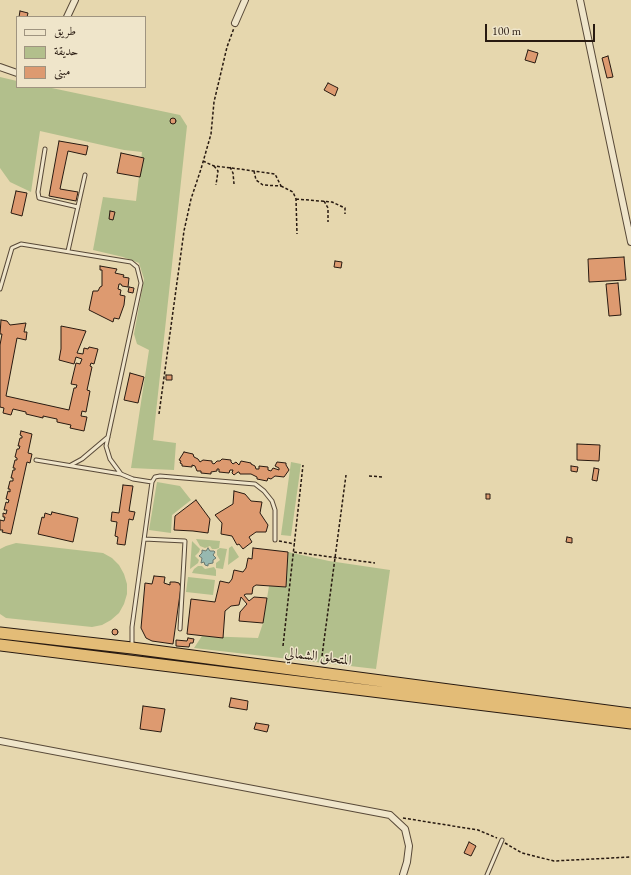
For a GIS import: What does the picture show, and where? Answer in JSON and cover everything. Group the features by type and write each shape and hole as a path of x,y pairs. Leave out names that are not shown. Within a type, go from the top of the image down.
{"highway":[{"name":"المتحلق الشمالي","path":"0,632 631,714"},
{"name":"المتحلق الشمالي","path":"0,645 631,723"},
{"path":"130,661 132,648"}],"street":[{"path":"67,16 75,0"},
{"path":"235,23 246,0"},
{"path":"580,0 631,242"},
{"path":"0,67 16,73"},
{"path":"0,741 390,815 404,829 409,846 408,862 403,875"}],"lane":[{"path":"45,150 38,192 39,198 78,207"},
{"path":"68,251 85,175"},
{"path":"0,289 12,248 20,244 131,262 137,267 140,273 141,283 106,446 110,459 121,474"},
{"path":"71,465 82,459 108,437"},
{"path":"36,460 121,474 133,479 152,482"},
{"path":"132,648 132,627 152,482 155,477 160,476 255,484 264,491 272,502 275,510 275,540"},
{"path":"144,539 185,541 180,629"},
{"path":"487,875 502,840"}],"path":[{"path":"159,414 184,231 191,199 204,161 211,134 214,102 227,47 235,23"},
{"path":"204,161 214,166 275,174 281,186"},
{"path":"214,166 218,171 216,185"},
{"path":"230,168 233,174 234,184"},
{"path":"254,171 256,180 263,184 281,186 293,192 296,199 297,234"},
{"path":"296,199 332,202 346,208 345,214"},
{"path":"324,201 328,208 328,222"},
{"path":"283,646 303,465"},
{"path":"322,656 346,475"},
{"path":"369,476 383,477"},
{"path":"275,540 294,544"},
{"path":"294,552 375,562"},
{"path":"390,815 478,830 502,840 522,853 554,861 631,857"}],"green space":[{"path":"0,77 16,81 16,88 52,88 180,115 187,126 153,440 176,443 174,470 131,468 149,350 137,344 134,334 144,279 139,263 123,257 93,250 103,197 136,201 142,152 124,150 40,131 31,192 10,182 0,168"},
{"path":"291,462 301,464 291,536 281,535"},
{"path":"157,482 180,486 191,500 172,515 171,533 149,530"},
{"path":"196,539 220,541 219,548 212,549 210,546 205,548 200,546"},
{"path":"192,541 200,549 195,556 199,560 198,563 190,569"},
{"path":"16,543 103,553 112,558 119,565 127,584 127,594 119,613 102,625 92,627 6,618 0,614 0,549"},
{"path":"232,546 239,557 228,565 229,548"},
{"path":"220,548 227,549 223,569 216,568 216,563 220,560 217,555 217,550"},
{"path":"288,552 329,561 390,570 376,669 194,648 202,636 258,638 263,623 269,586 286,587"},
{"path":"198,566 202,566 205,569 214,567 216,570 216,576 192,573"},
{"path":"188,577 215,580 213,595 186,592"}],"water":[{"path":"208,548 210,551 215,552 213,555 216,558 213,560 213,563 208,564 208,566 205,565 204,562 201,563 202,558 199,556 202,553 202,550 206,551"}],"building":[{"path":"20,11 28,13 27,16 19,16"},
{"path":"528,50 538,53 535,63 525,60"},
{"path":"608,56 613,77 607,78 602,58"},
{"path":"328,83 338,88 335,96 324,90"},
{"path":"173,118 176,121 173,124 170,121"},
{"path":"59,141 88,146 86,155 68,151 60,189 78,192 76,201 49,196"},
{"path":"121,153 144,158 140,177 117,173"},
{"path":"16,191 27,193 22,216 11,213"},
{"path":"110,211 115,212 113,220 109,219"},
{"path":"624,257 626,280 589,282 588,259"},
{"path":"335,261 342,262 341,268 334,267"},
{"path":"100,266 117,269 115,273 129,278 128,287 119,284 118,289 121,290 120,295 125,296 124,305 119,319 114,318 113,322 89,310 93,291 98,291 102,286 102,270 100,270"},
{"path":"618,283 621,315 609,316 606,284"},
{"path":"129,287 134,288 133,293 128,292"},
{"path":"1,320 7,321 10,325 26,323 24,332 27,332 26,340 17,338 6,396 69,410 74,388 76,388 77,385 71,384 76,363 80,364 82,359 76,357 74,364 59,360 61,349 61,326 86,331 77,353 83,354 84,348 88,349 89,347 98,349 94,364 91,363 90,366 92,367 87,390 90,391 86,412 82,411 81,416 87,417 84,431 70,428 71,425 57,422 57,419 43,416 43,418 13,409 11,415 3,413 4,408 0,407"},
{"path":"130,373 144,377 138,403 124,400"},
{"path":"166,375 172,375 172,380 166,380"},
{"path":"21,431 32,434 28,453 32,454 30,463 27,462 11,534 0,530 0,520 4,521 5,517 3,517 3,513 6,514 7,510 4,510 6,502 8,503 9,500 6,499 8,491 10,492 10,489 8,489 10,481 13,481 13,478 11,478 13,470 15,470 15,468 13,468 15,460 17,460 15,457 17,449 19,449 20,446 18,446 20,438 22,438 20,435"},
{"path":"577,444 600,445 599,461 577,460"},
{"path":"184,452 193,454 194,457 200,462 203,460 212,461 214,464 222,459 231,460 233,464 236,462 239,465 241,461 251,463 256,469 259,469 259,466 268,467 268,470 271,471 273,468 279,470 279,468 275,466 277,462 286,463 289,470 284,477 275,476 271,479 268,478 267,481 257,479 257,477 251,474 240,474 238,472 234,475 232,473 233,470 230,470 229,473 219,472 219,469 217,469 217,471 211,472 211,474 201,473 201,471 197,471 195,466 182,466 180,463 181,461 179,460"},
{"path":"571,466 578,467 577,472 571,471"},
{"path":"594,468 599,469 597,481 592,480"},
{"path":"123,485 133,486 129,511 135,512 133,520 129,519 125,545 117,544 118,537 115,536 117,522 111,521 112,512 119,513"},
{"path":"234,491 245,494 251,501 262,502 260,513 268,525 266,532 256,532 249,537 252,542 243,549 239,544 237,545 232,536 221,534 222,523 215,515 233,504"},
{"path":"486,494 490,494 490,499 486,499"},
{"path":"196,500 210,519 208,533 174,530 175,516"},
{"path":"52,512 78,518 73,542 38,534 42,517 44,518 45,513 51,515"},
{"path":"567,537 572,538 572,543 566,542"},
{"path":"253,548 288,552 286,587 256,585 253,587 252,594 244,595 249,601 254,597 267,598 263,623 239,621 240,612 247,604 241,597 239,605 231,606 225,611 223,638 187,634 191,599 215,602 220,581 229,583 232,579 234,570 243,572 246,568 248,558 252,559"},
{"path":"154,576 165,577 164,583 170,585 170,582 175,582 179,583 181,587 173,644 152,641 146,638 141,628 145,583 152,584"},
{"path":"115,629 118,632 115,635 112,632"},
{"path":"188,638 194,639 193,643 190,643 189,647 176,646 176,640 187,641"},
{"path":"231,698 248,701 247,710 229,707"},
{"path":"143,706 165,709 161,732 140,729"},
{"path":"256,723 269,725 267,732 254,729"},
{"path":"469,842 476,846 471,856 464,853"}]}
